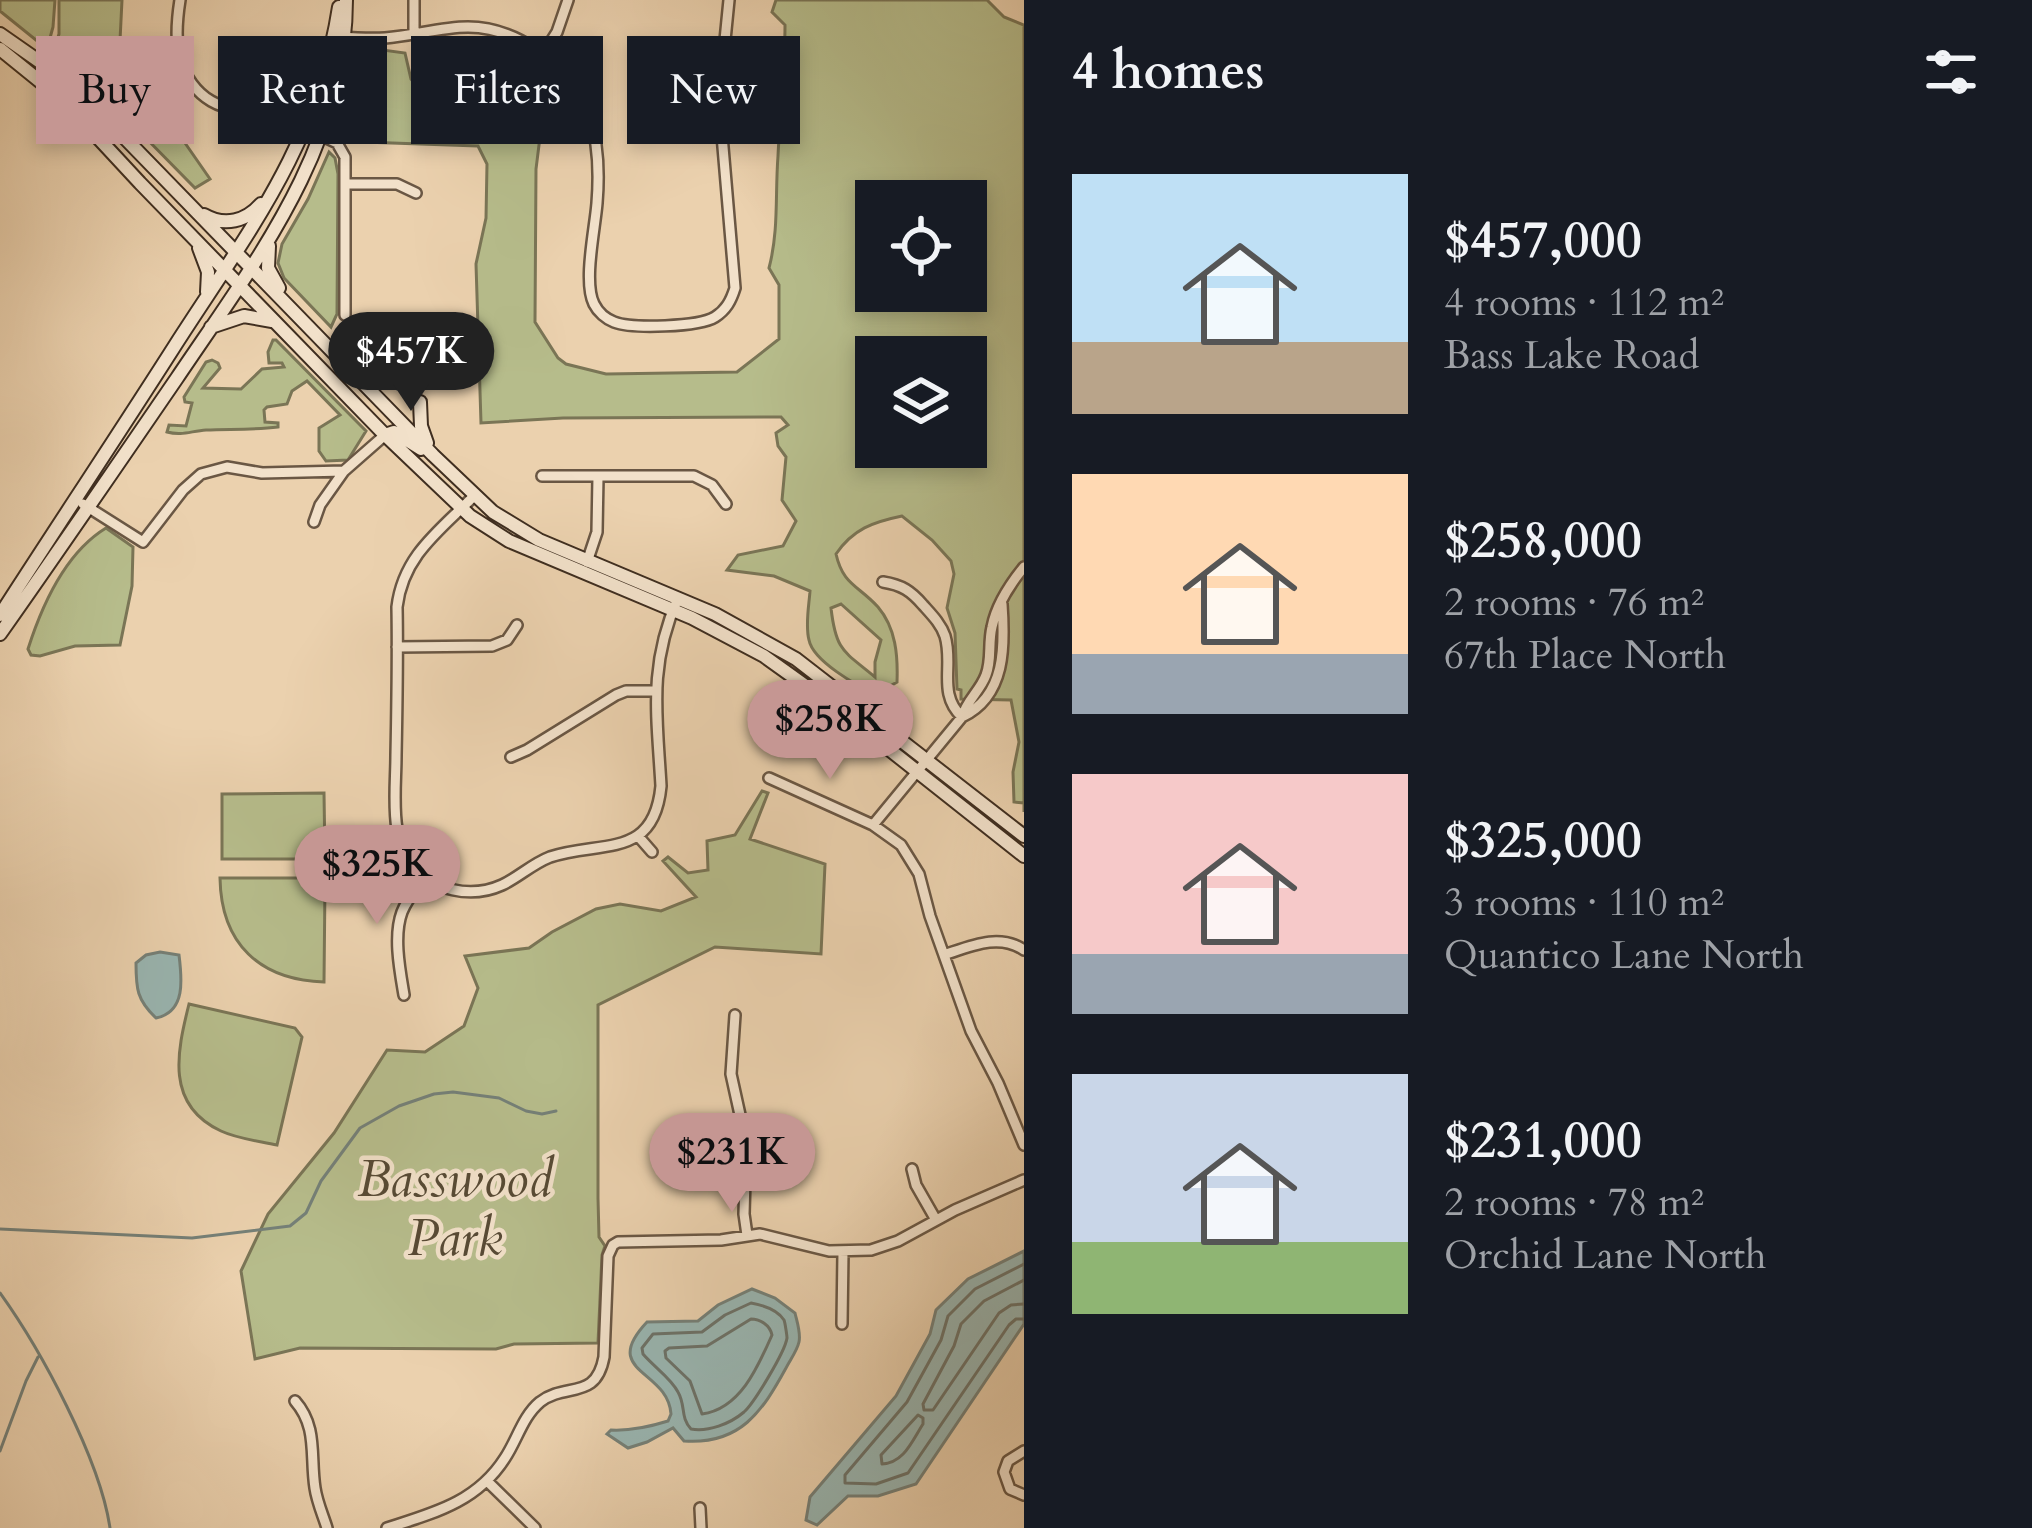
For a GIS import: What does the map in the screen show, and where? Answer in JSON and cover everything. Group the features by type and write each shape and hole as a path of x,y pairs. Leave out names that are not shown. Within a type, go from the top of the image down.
{"main road":[{"path":"339,36 343,0"},
{"path":"0,34 82,98 474,496 585,567"},
{"path":"0,49 36,77"},
{"path":"105,144 385,435 462,508 509,542 735,624 796,659 1024,836"},
{"path":"0,615 236,254 297,144"},
{"path":"0,634 272,235 317,144"},
{"path":"189,205 211,220 238,220 255,211 280,180"},
{"path":"272,235 267,261 275,284 339,349 359,379"},
{"path":"196,241 208,272 206,299"},
{"path":"210,328 244,316 276,322"},
{"path":"420,402 421,426 433,455"},
{"path":"385,435 394,432 433,455"},
{"path":"675,604 791,674 1024,856"}],"street":[{"path":"180,0 179,55 188,77 218,105"},
{"path":"414,0 414,34"},
{"path":"554,36 568,0"},
{"path":"596,144 599,171 590,292 598,310 616,323 710,320 731,301 735,288 718,100 729,0"},
{"path":"387,38 458,27 510,36"},
{"path":"338,144 344,152 345,315"},
{"path":"345,184 397,184 416,193"},
{"path":"314,523 320,505 344,471 385,435"},
{"path":"75,499 143,542 188,484 211,470 344,471"},
{"path":"542,476 701,478 726,504"},
{"path":"585,567 598,532 598,478"},
{"path":"474,496 418,553 404,574 397,608 396,822 402,847 415,868 441,886 456,891 487,890 546,859 619,846 648,826 660,801 655,691 663,638 675,604"},
{"path":"873,825 962,717 987,673 992,626 1024,567"},
{"path":"883,582 912,592 937,620 948,650 949,698 962,717"},
{"path":"398,647 492,646 507,640 517,625"},
{"path":"511,757 616,695 655,691"},
{"path":"769,778 873,825 911,859 970,1031 1024,1145"},
{"path":"638,836 652,852"},
{"path":"404,995 399,923 425,877"},
{"path":"944,955 996,941 1024,950"},
{"path":"735,1016 731,1074 746,1142 747,1235"},
{"path":"912,1168 916,1185 937,1220"},
{"path":"387,1528 454,1506 487,1481 533,1409 550,1396 594,1382 603,1366 608,1256 613,1245 623,1240 721,1240 747,1235 843,1252 883,1246 1024,1180"},
{"path":"842,1324 843,1252"},
{"path":"295,1401 309,1424 316,1495 327,1528"},
{"path":"1024,1451 1009,1461 1004,1472 1010,1490 1024,1495"},
{"path":"487,1481 535,1528"},
{"path":"700,1508 701,1528"}],"green space":[{"path":"0,0 55,0 51,36 36,36 36,40 0,11"},
{"path":"59,0 122,0 120,36 59,34"},
{"path":"776,0 987,0 1004,17 1024,25 1024,803 1014,802 1019,742 1011,700 961,699 955,633 947,608 954,574 951,561 902,516 864,528 836,554 847,579 878,607 892,633 897,682 876,694 837,672 812,648 807,628 810,591 774,576 727,570 738,555 783,546 796,521 782,500 786,457 776,433 788,425 781,417 481,423 476,264 486,218 487,164 478,146 420,144 539,144 535,322 566,364 606,374 737,372 779,339 779,285 769,268 779,144 800,144 800,36 785,36 785,25 772,12","holes":["841,604 881,640 875,677 843,649 836,634 831,608"]},
{"path":"387,51 405,53 411,79 411,144 387,143"},
{"path":"152,144 186,144 210,179 195,188"},
{"path":"329,152 338,174 337,314 331,327 284,278 278,263 282,244"},
{"path":"273,340 366,431 348,460 326,461 319,451 319,428 340,415 307,381 292,391 287,404 264,410 265,422 278,423 278,427 167,432 169,425 186,426 192,403 184,397 206,362 212,360 220,368 203,388 241,389 262,369 284,367 269,363"},
{"path":"106,528 133,547 132,586 120,645 75,646 31,655 28,649 57,581 78,551"},
{"name":"Basswood Park","path":"762,791 768,793 750,839 825,864 821,954 715,947 598,1005 599,1237 605,1246 598,1343 514,1344 496,1349 300,1348 255,1359 241,1271 268,1214 334,1133 387,1050 425,1052 464,1026 478,988 465,956 529,948 596,909 620,904 661,911 696,897 663,861 668,857 688,873 708,870 707,841 735,835"},
{"path":"324,793 325,859 222,859 222,794"},
{"path":"220,878 319,878 325,883 324,982 281,974 248,954 228,922"},
{"path":"189,1004 295,1028 302,1037 277,1145 221,1131 191,1107 183,1092 179,1058"}],"water":[{"path":"379,330 403,356 406,372 401,389 383,376 370,357 369,341 373,331"},
{"path":"160,952 179,955 181,984 173,1009 156,1018 139,993 136,963"},
{"path":"1024,1251 1024,1324 916,1484 878,1496 848,1496 817,1525 806,1520 810,1497 896,1396 930,1334 936,1310 968,1279"},
{"path":"752,1289 795,1313 799,1339 777,1384 747,1422 703,1441 684,1441 673,1428 628,1448 607,1434 668,1421 671,1414 667,1399 633,1362 630,1352 647,1322 698,1321"}],"waterway":[{"path":"0,1229 192,1238 290,1226 306,1213 321,1181 360,1128 399,1106 453,1092 499,1098 542,1114 556,1111"},
{"path":"0,1293 33,1344 82,1438 110,1528"},
{"path":"0,1451 38,1357"}]}
